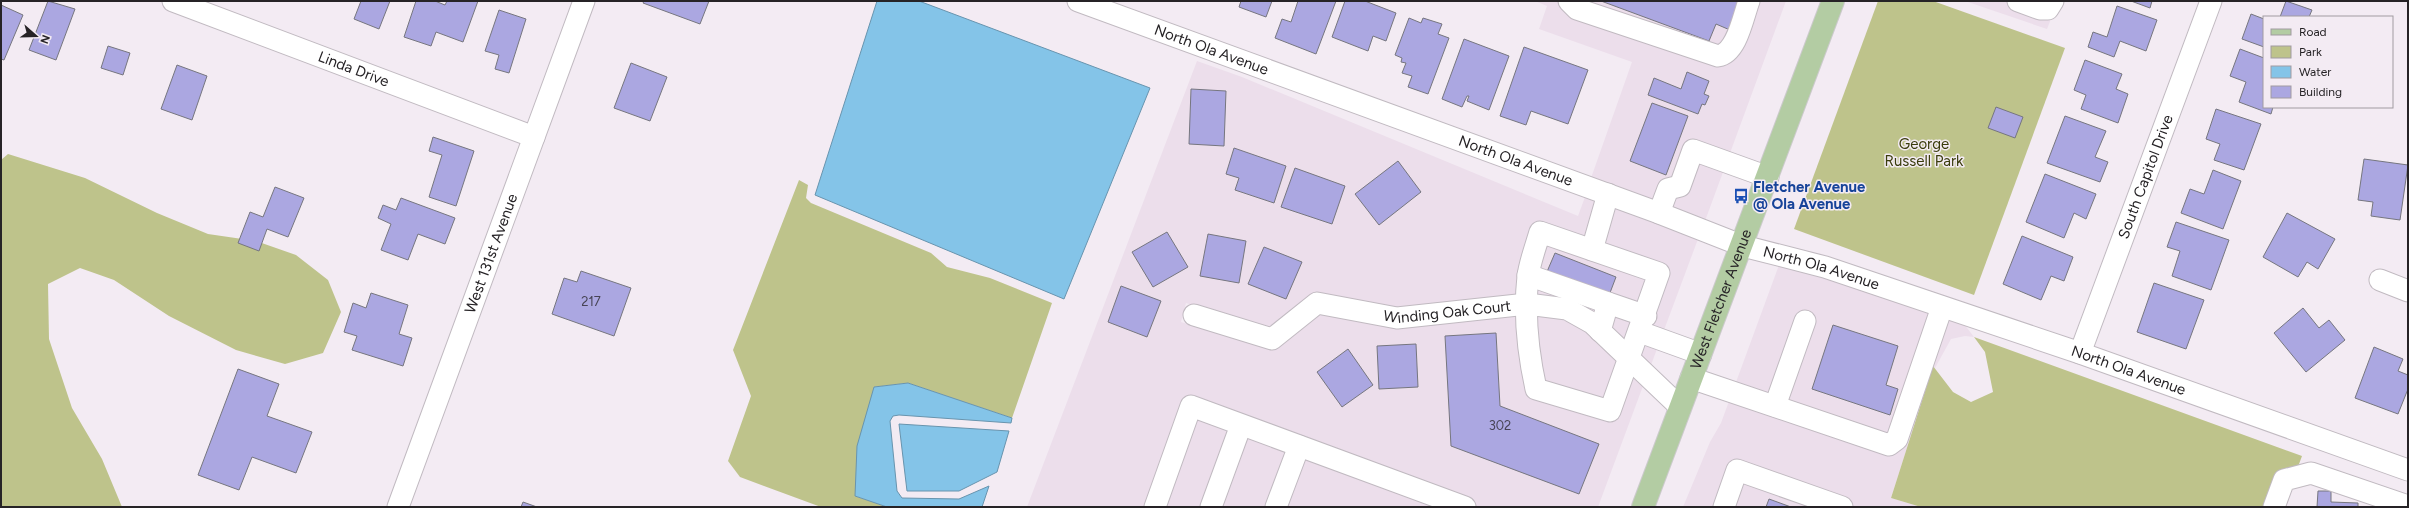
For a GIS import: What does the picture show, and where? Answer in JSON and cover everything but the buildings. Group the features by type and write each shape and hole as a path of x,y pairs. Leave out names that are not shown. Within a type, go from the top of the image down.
{"main road":[{"name":"West Fletcher Avenue","path":"1643,507 1833,1"}],"street":[{"name":"Linda Drive","path":"173,1 534,137"},
{"name":"West 131st Avenue","path":"398,507 584,1"},
{"name":"North Ola Avenue","path":"1078,1 1608,194 1742,246 1825,267 2080,354 2408,470"},
{"path":"1569,1 1577,9 1708,54 1724,55 1732,47 1750,1"},
{"path":"2018,1 2040,9 2048,8 2053,1"},
{"name":"South Capitol Drive","path":"2080,354 2211,1"},
{"path":"1659,213 1668,189 1680,186 1693,150 1768,177"},
{"path":"1592,250 1608,194"},
{"path":"1540,232 1592,250 1659,273 1643,324 1610,411 1536,389 1531,365 1527,304 1528,275 1540,232"},
{"path":"1528,275 1608,303 1643,324 1701,354"},
{"path":"2380,280 2408,291"},
{"name":"Winding Oak Court","path":"1194,316 1272,339 1317,303 1397,318 1527,304 1567,309 1592,323 1680,407"},
{"path":"1600,331 1608,303"},
{"path":"1691,378 1889,445 1897,439 1942,307"},
{"path":"1775,406 1805,320"},
{"path":"1155,507 1191,406 1465,507"},
{"path":"1211,507 1241,425"},
{"path":"1282,505 1298,446"},
{"path":"1724,507 1737,470 1842,507"},
{"path":"2274,507 2284,480 2311,474 2408,506"}],"shaded area":[{"path":"1535,1 1786,1 1705,221 1591,178 1632,62 1539,29 1547,6"},
{"path":"1965,1 2058,1 2047,29"},
{"path":"1197,61 1242,77 1578,216 1585,197 1698,239 1651,365 1568,299 1533,293 1396,308 1319,293 1309,295 1269,328 1186,303 1181,322 1270,349 1280,347 1321,314 1532,313 1564,318 1585,331 1643,386 1598,507 1027,507"},
{"path":"1779,265 1822,276 1964,324 1974,337 1965,336 1951,339 1935,368 1933,366 1891,498 1921,507 1683,507 1710,442 1721,423"}],"green space":[{"name":"George Russell Park","path":"1878,1 1933,1 2065,48 1974,295 1794,229"},
{"path":"8,154 85,178 157,213 208,234 256,241 296,255 328,280 341,312 323,353 285,364 236,350 169,316 114,280 80,268 48,284 49,339 72,408 102,459 122,507 1,507 1,160"},
{"path":"799,180 808,185 806,198 811,203 931,253 947,267 990,278 1052,303 1012,418 908,383 874,387 855,496 887,507 821,507 740,477 728,461 751,396 733,350"},
{"path":"1974,337 2302,456 2283,507 1921,507 1891,498 1933,366 1953,392 1971,402 1993,392 1985,352"}],"water":[{"path":"877,1 919,1 1150,88 1064,299 815,195"},
{"path":"908,383 1012,418 1011,423 899,415 893,416 890,421 897,491 902,498 959,499 989,486 982,507 887,507 855,496 857,446 874,387"},
{"path":"899,424 1009,431 997,472 959,491 907,491"}],"place":[{"name":"Fletcher Avenue @ Ola Avenue","path":"1741,196"}]}
